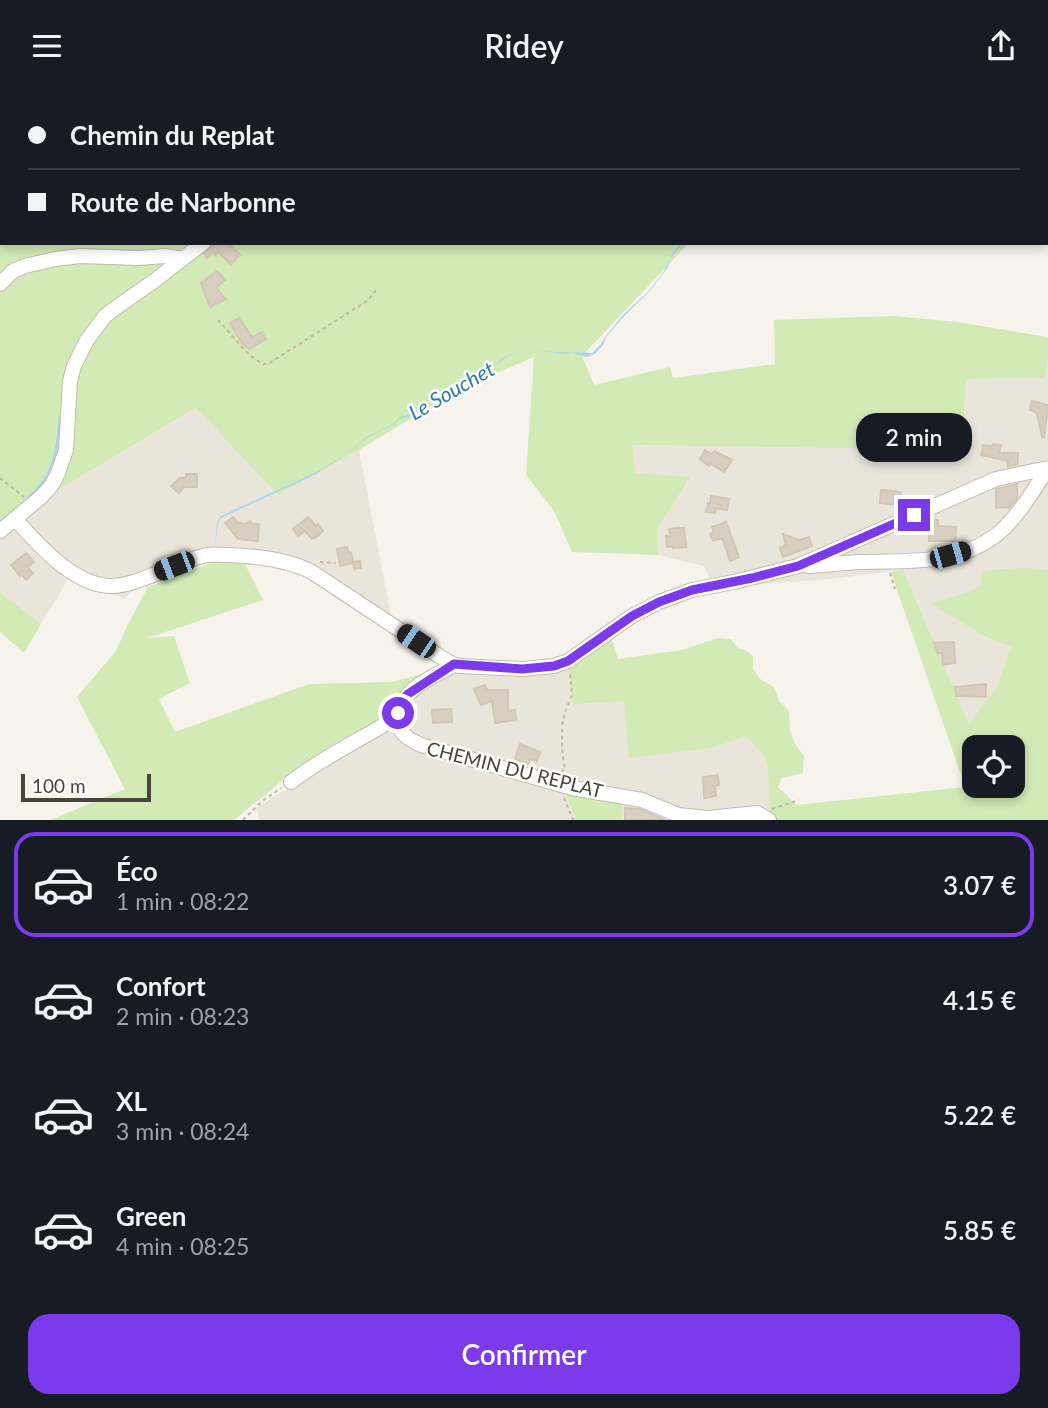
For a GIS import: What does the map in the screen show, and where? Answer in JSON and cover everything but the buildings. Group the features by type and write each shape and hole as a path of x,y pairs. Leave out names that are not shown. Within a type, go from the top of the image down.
{"street":[{"path":"0,284 13,271 55,259 80,256 139,258 167,263 182,259 200,245"},
{"path":"0,531 52,485 58,473 66,450 70,381 82,350 105,316 167,263"},
{"path":"15,519 34,541 85,580 110,586 140,579 208,555 251,555 297,565 325,580 454,664 522,669 554,666 568,661 632,616 659,602 692,590 798,566 996,479 1048,468"},
{"path":"798,566 934,560 966,551 994,536 1009,523 1048,468"},
{"path":"290,782 325,757 398,716 408,694 454,664"},
{"name":"CHEMIN DU REPLAT","path":"398,716 401,731 410,740 421,745 572,788 642,800 678,815 691,817 708,818 745,813 764,817"}],"path":[{"path":"218,320 252,357 263,364 367,301 378,288"},
{"path":"0,478 32,504"},
{"path":"568,661 572,695 562,726 565,769 552,782 562,793 573,820"},
{"path":"243,820 261,802 290,782"},
{"path":"764,817 799,800"}],"shaded area":[{"path":"1048,356 1048,570 1025,567 982,571 981,585 968,592 931,603 984,636 1011,647 998,687 969,725 903,570 831,579 714,588 704,566 658,555 657,529 691,478 635,473 631,445 962,450 966,379 1044,378"},
{"path":"197,408 278,495 359,450 394,631 316,578 249,558 169,563 124,598 96,590 70,576 41,624 0,592 0,534 58,490"},
{"path":"567,658 624,701 682,751 712,748 746,735 765,757 770,816 774,820 622,820 622,798 562,790 577,820 260,820 256,808 387,727 448,667 549,663"}],"green space":[{"path":"0,245 688,245 582,356 594,385 670,367 673,378 775,364 774,320 894,316 958,322 1048,337 1045,378 966,379 962,450 632,445 635,473 691,477 657,529 658,555 572,552 554,511 526,475 534,357 463,387 278,495 196,408 58,490 0,534"},
{"path":"219,560 245,564 263,600 147,638 174,636 190,683 159,699 175,732 309,684 392,682 448,667 384,719 288,776 234,820 50,820 125,789 77,697 116,651 148,587"},
{"path":"1025,567 1048,570 1048,820 774,820 770,816 765,757 746,736 712,748 629,758 624,701 573,704 567,658 608,628 618,659 682,650 718,638 730,639 738,648 753,657 753,669 760,679 774,687 779,701 789,711 790,730 795,744 804,756 803,773 782,778 778,787 797,805 962,787 962,798 1025,798 1025,735 962,735 962,778 891,572 903,570 969,724 997,687 1011,647 984,636 930,603 968,592 981,585 981,571"},
{"path":"0,592 41,624 24,653 0,632"},
{"path":"562,789 622,798 622,820 577,820"}],"water":[{"path":"681,245 670,259 668,267 651,290 626,314 595,354 586,357 573,353 533,349 592,353 624,314 650,290 672,254"},
{"path":"533,349 508,356 492,367 478,370 473,376 423,404 414,415 399,419 394,424 362,442 400,417 412,414 421,405 473,375 477,370 494,365 506,356"},
{"path":"348,452 316,474 221,518 215,548 217,523 221,516 323,469"}],"waterway":[{"path":"27,499 49,472 58,442 60,418"}],"route":[{"path":"398,713 408,694 454,664 522,669 554,666 568,661 632,616 659,602 692,590 798,566 914,515"}],"water label":[{"name":"Le Souchet","path":"451,390"}]}
